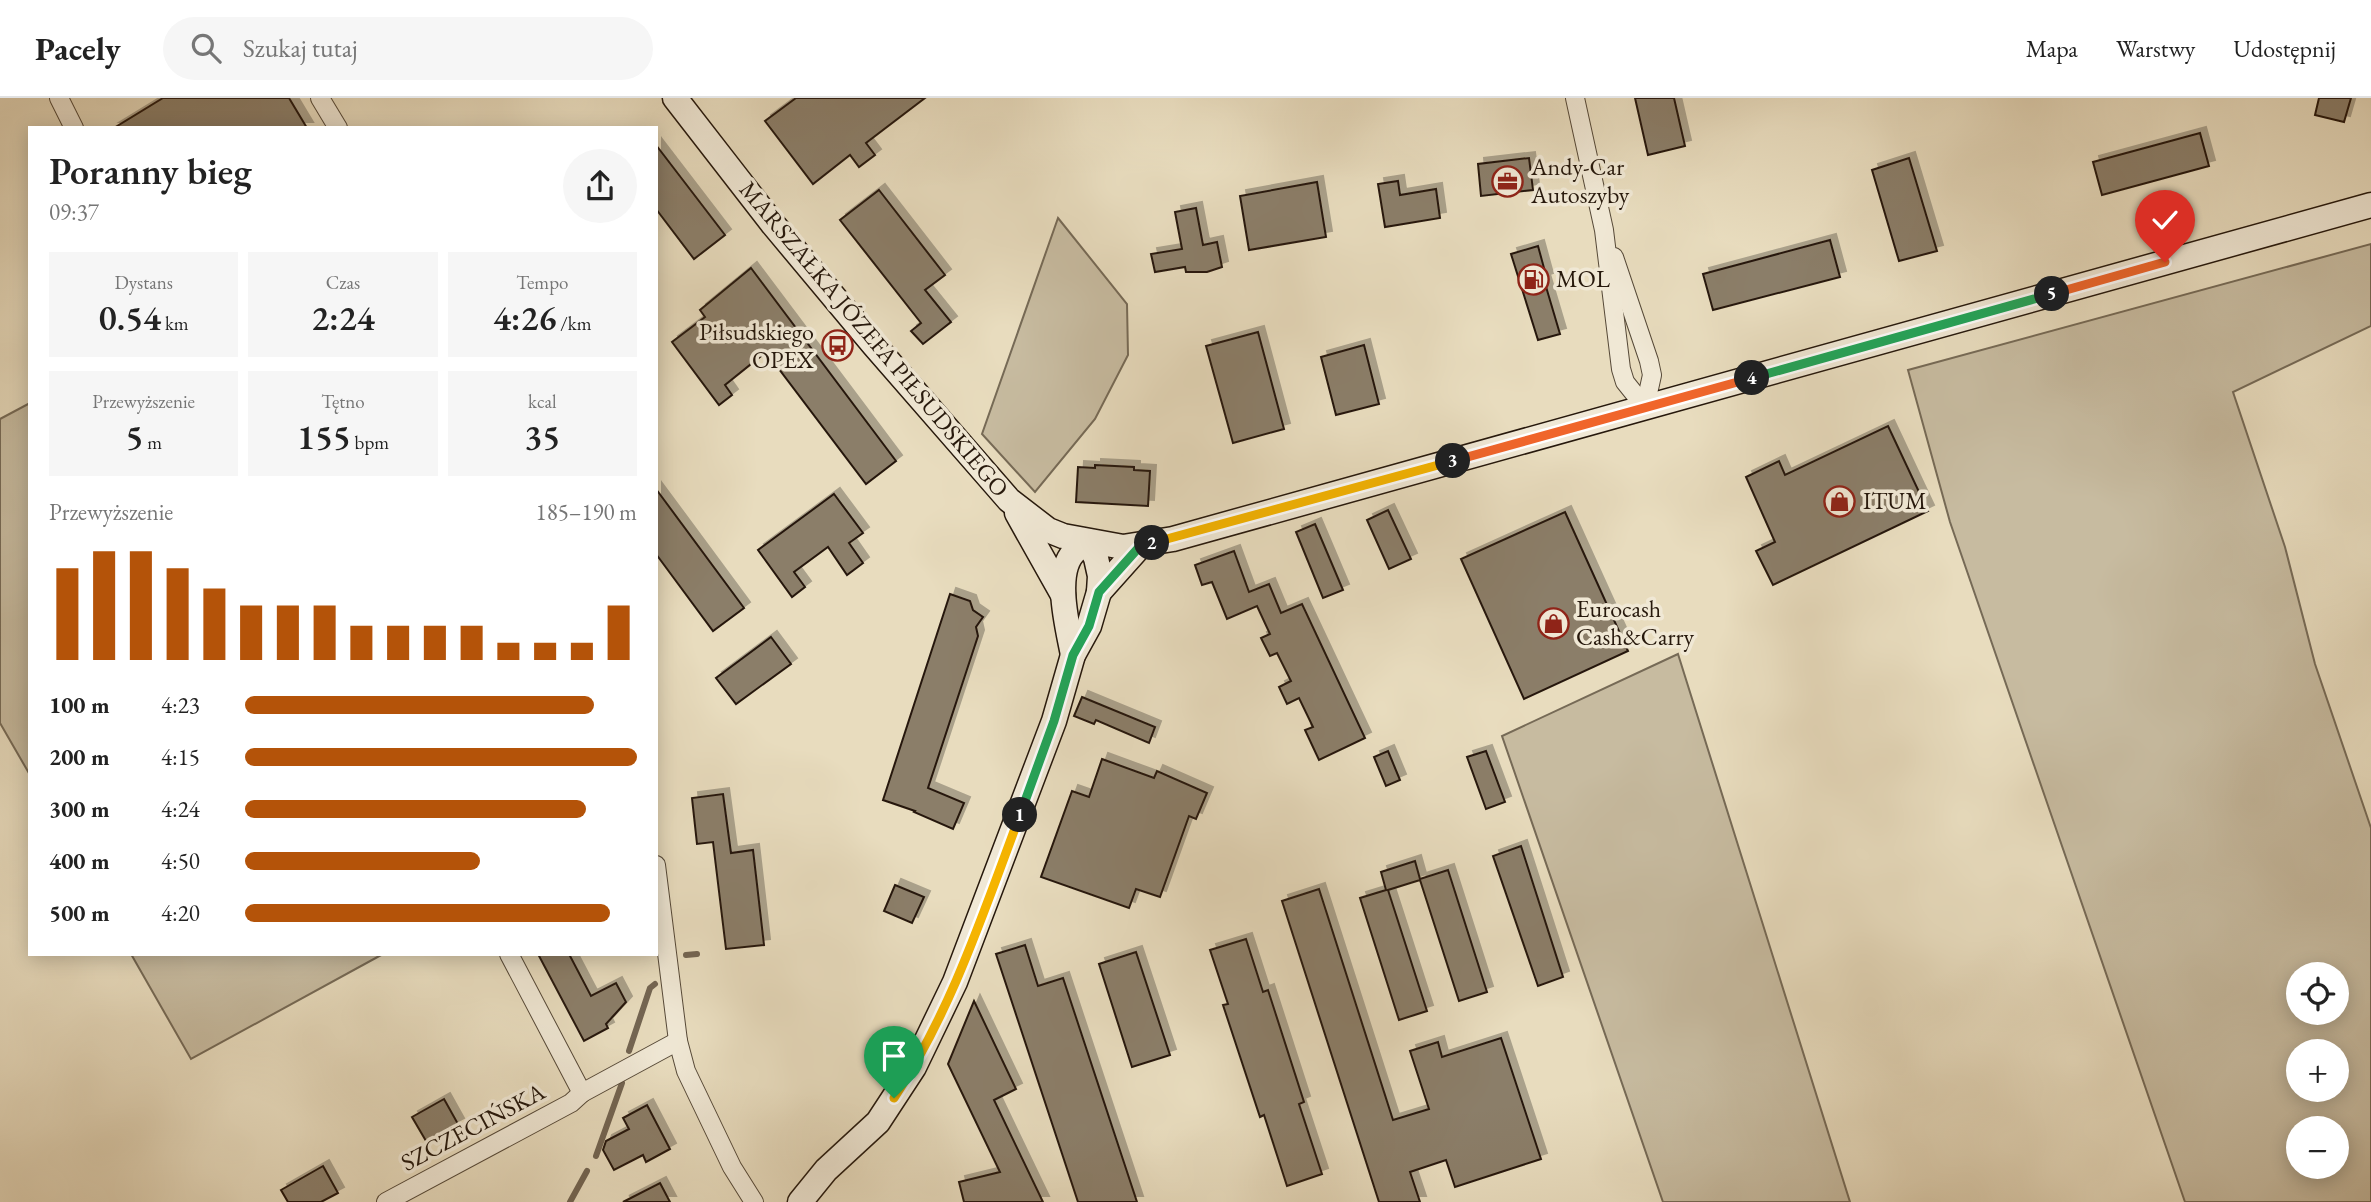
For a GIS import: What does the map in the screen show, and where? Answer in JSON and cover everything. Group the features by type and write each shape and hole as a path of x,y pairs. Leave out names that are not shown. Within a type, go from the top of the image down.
{"main road":[{"name":"MARSZAŁKA JÓZEFA PIŁSUDSKIEGO","path":"676,98 780,233 890,365 1009,500 1048,530 1088,542 1123,547 1173,539 2371,205"},
{"path":"1009,500 1063,595"},
{"path":"800,1202 826,1170 878,1122 915,1067 936,1027 993,887 1054,721 1073,655 1089,626 1099,592 1100,576 1096,558 1088,542 1072,554 1065,572 1063,595 1073,655"},
{"path":"1099,592 1141,545"}],"street":[{"path":"59,98 73,126"},
{"path":"320,98 337,126"},
{"path":"1575,98 1604,230 1621,369 1636,410"},
{"path":"1604,230 1652,375 1636,410"},
{"path":"658,880 678,1041 686,1072 744,1189 754,1202"},
{"name":"SZCZECIŃSKA","path":"510,956 582,1093"},
{"name":"SZCZECIŃSKA","path":"386,1202 571,1103 582,1093 678,1041"}],"shaded area":[{"path":"1058,218 1127,304 1128,355 1095,419 1035,492 982,434"},
{"path":"2371,244 2371,326 2233,392 2285,547 2315,664 2371,828 2371,1202 2185,1202 1950,522 1908,370"},
{"path":"28,404 28,772 0,723 0,419"},
{"path":"1678,654 1850,1202 1663,1202 1502,736"},
{"path":"132,956 379,956 191,1059"}],"building":[{"path":"163,98 289,98 306,126 117,126"},
{"path":"796,98 925,98 866,143 875,155 859,167 850,155 813,184 765,121"},
{"path":"1635,98 1674,98 1685,146 1648,155"},
{"path":"2319,98 2351,98 2344,122 2315,115"},
{"path":"2200,133 2209,166 2102,195 2093,162"},
{"path":"658,148 725,235 694,259 658,212"},
{"path":"1529,158 1533,190 1481,196 1478,164"},
{"path":"1909,158 1937,251 1899,261 1872,170"},
{"path":"1398,181 1400,195 1436,189 1440,218 1385,227 1378,184"},
{"path":"1317,182 1326,237 1249,250 1240,196"},
{"path":"879,190 945,275 925,290 951,322 923,344 911,331 921,323 840,220"},
{"path":"1196,208 1203,245 1217,242 1222,267 1207,272 1186,272 1185,267 1155,272 1151,254 1182,249 1175,212"},
{"path":"1830,240 1840,277 1713,310 1703,274"},
{"path":"1538,246 1547,279 1544,280 1560,334 1538,340 1511,254"},
{"path":"751,268 896,461 866,484 766,352 725,385 732,395 719,405 672,342 705,317 700,310"},
{"path":"1258,332 1284,429 1233,443 1206,346"},
{"path":"1364,345 1379,404 1336,415 1321,357"},
{"name":"ITUM","path":"1888,426 1928,511 1773,585 1756,551 1775,542 1746,477 1779,461 1785,475"},
{"path":"1095,465 1134,467 1134,470 1150,471 1148,506 1076,502 1078,467 1095,468"},
{"path":"658,492 744,608 713,631 658,557"},
{"path":"834,494 863,533 849,543 863,563 847,575 828,547 794,572 805,587 792,597 758,550"},
{"path":"1388,510 1411,559 1389,569 1367,520"},
{"name":"Eurocash Cash&Carry","path":"1565,512 1628,651 1524,699 1461,559"},
{"path":"1315,524 1343,590 1323,598 1296,532"},
{"path":"1234,551 1249,592 1269,584 1281,613 1302,604 1365,738 1319,760 1305,730 1313,727 1299,698 1287,704 1279,687 1291,681 1277,653 1270,656 1261,638 1270,634 1257,606 1227,619 1212,582 1202,585 1195,565"},
{"path":"950,594 970,601 973,610 983,617 976,627 978,636 928,788 964,803 953,829 883,800"},
{"path":"771,637 791,664 736,704 716,678"},
{"path":"1082,697 1155,727 1149,743 1096,720 1094,724 1074,716"},
{"path":"1388,751 1400,780 1386,786 1374,757"},
{"path":"1486,751 1505,802 1486,809 1467,757"},
{"path":"1102,759 1154,778 1157,771 1207,793 1196,819 1189,816 1160,897 1136,889 1129,908 1041,877 1072,791 1089,797"},
{"path":"723,794 731,853 753,850 764,945 726,949 713,842 697,844 692,798"},
{"path":"1521,846 1563,977 1538,986 1493,856"},
{"path":"1415,861 1420,879 1448,870 1487,992 1459,1001 1420,880 1388,890 1427,1011 1399,1020 1360,898 1386,890 1381,872"},
{"path":"895,885 924,897 912,923 884,911"},
{"path":"1319,889 1393,1120 1429,1109 1410,1051 1438,1042 1442,1057 1501,1038 1541,1159 1455,1187 1446,1160 1410,1172 1420,1202 1379,1202 1282,901"},
{"path":"1246,939 1263,992 1268,990 1304,1102 1299,1104 1322,1174 1287,1186 1264,1115 1260,1117 1223,1005 1228,1004 1210,950"},
{"path":"1025,945 1038,986 1063,978 1137,1202 1078,1202 996,954"},
{"path":"1136,952 1170,1055 1132,1067 1099,964"},
{"path":"539,956 570,956 591,996 616,983 626,1002 606,1024 608,1028 584,1041"},
{"path":"974,1001 1016,1089 994,1100 1043,1202 964,1202 959,1182 1000,1172 948,1064"},
{"path":"444,1099 458,1124 426,1141 412,1117"},
{"path":"647,1105 670,1149 646,1162 643,1155 614,1170 603,1150 606,1141 629,1129 623,1118"},
{"path":"323,1166 338,1193 321,1202 288,1202 281,1190"},
{"path":"660,1183 670,1202 623,1202"}],"waterway":[{"path":"686,955 697,954"},
{"path":"629,1051 650,988 655,984"},
{"path":"596,1156 622,1083"},
{"path":"570,1202 587,1171"}],"place":[{"name":"Andy-Car Autoszyby","path":"1508,181"},
{"name":"MOL","path":"1533,279"},
{"name":"Piłsudskiego OPEX","path":"837,346"},
{"name":"ITUM","path":"1840,501"},
{"name":"Eurocash Cash&Carry","path":"1553,623"}],"route":[{"path":"894,1098 915,1067 955,982 993,887 1054,721 1073,655 1089,626 1099,592 1141,545 1173,539 2165,262"}]}
